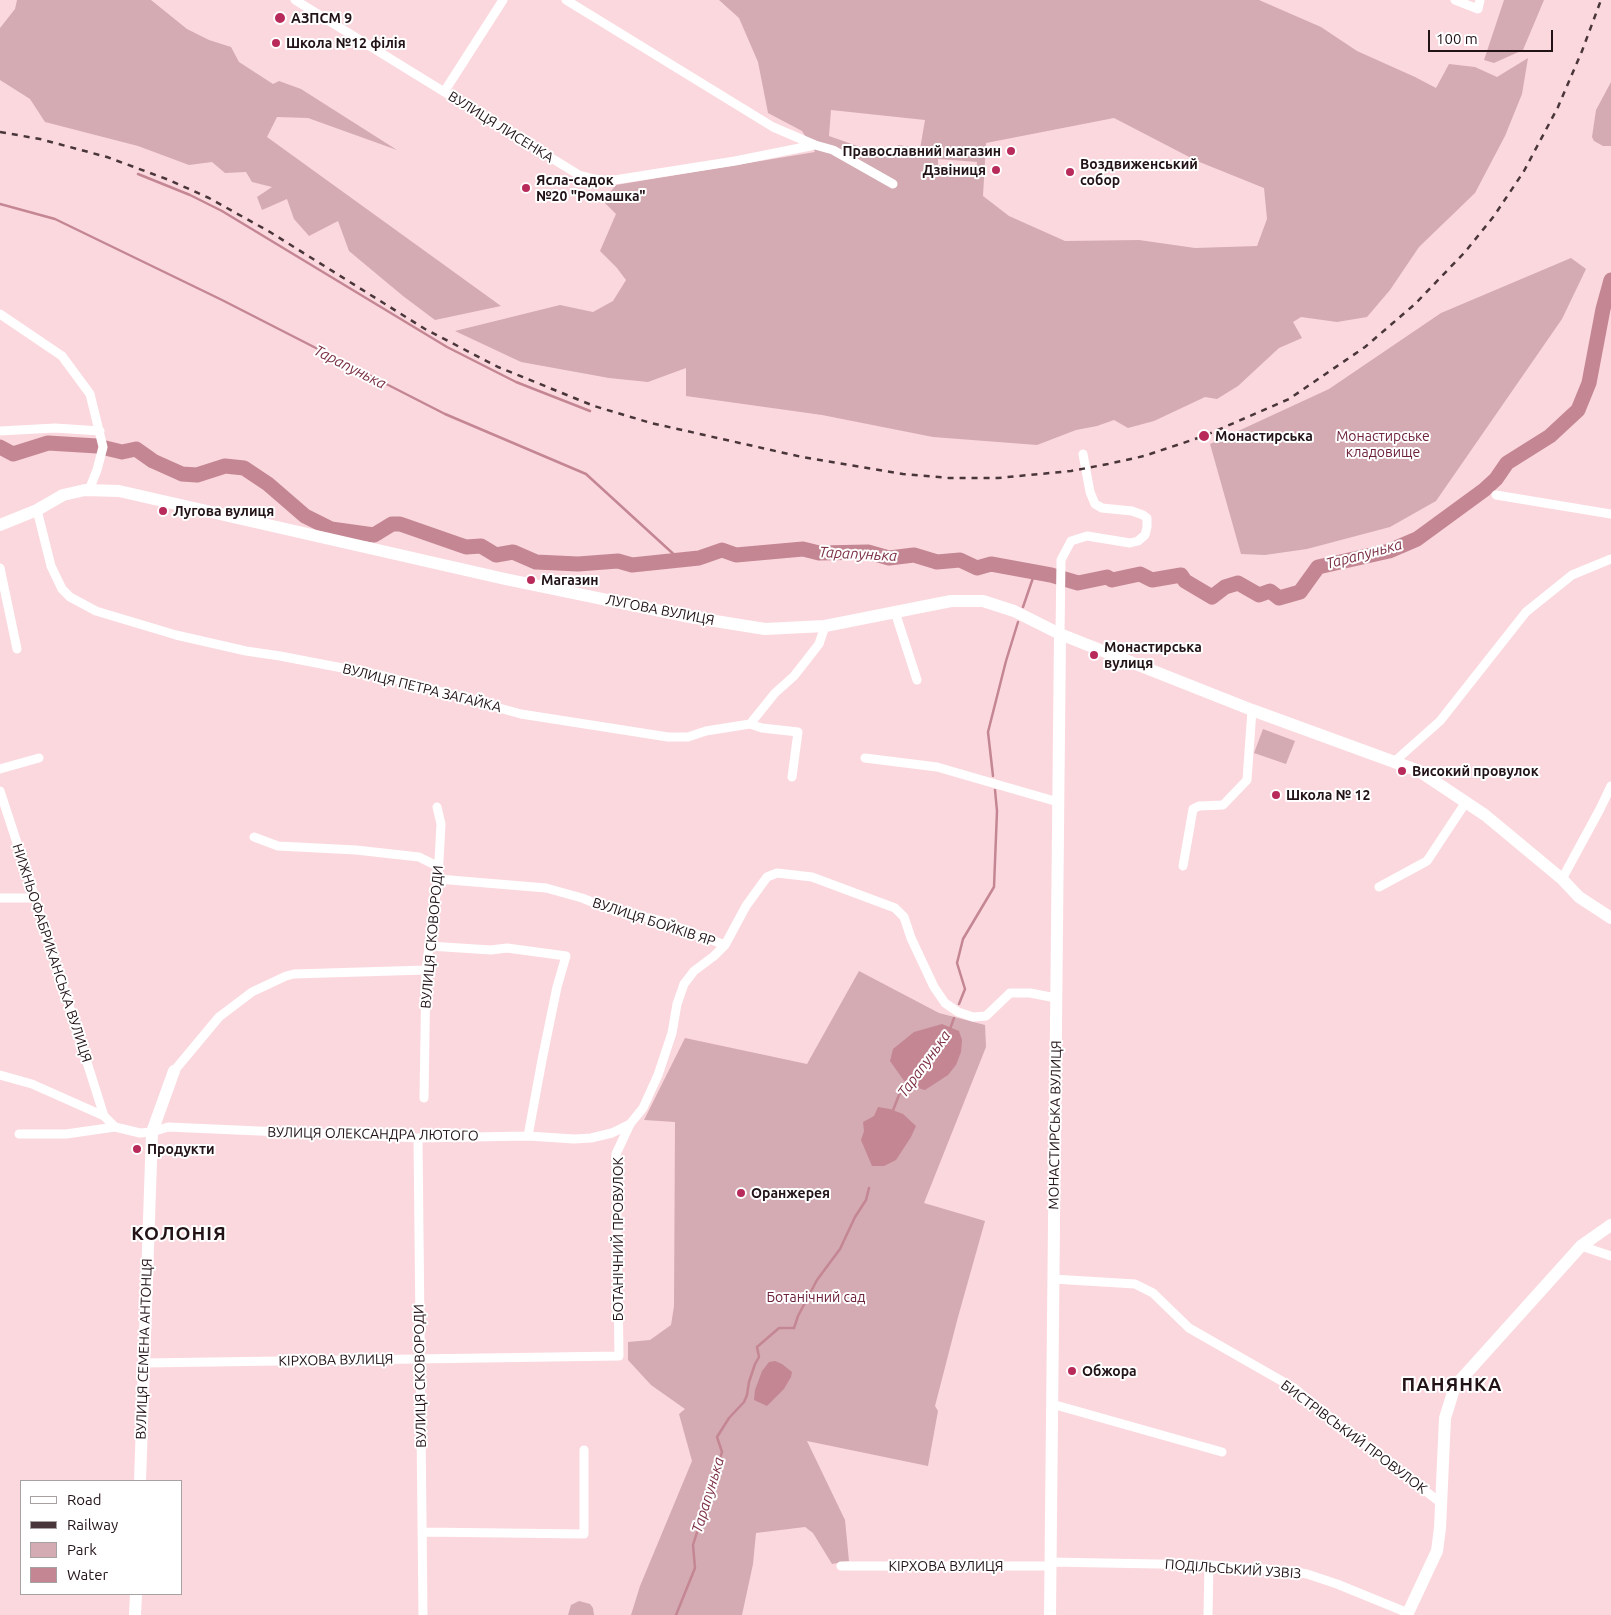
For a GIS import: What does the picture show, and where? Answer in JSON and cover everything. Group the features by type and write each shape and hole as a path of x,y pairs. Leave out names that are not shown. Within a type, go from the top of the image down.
{"street":[{"name":"ВУЛИЦЯ ЛИСЕНКА","path":"295,0 579,174 594,179 608,181 815,146"},
{"path":"444,92 503,0"},
{"path":"566,0 773,127 815,146 833,150 892,184"},
{"path":"1455,0 1479,4"},
{"path":"0,314 62,356 90,394 103,448 89,490"},
{"path":"0,431 56,428 100,432"},
{"path":"1060,634 1061,560 1071,541 1087,536 1130,543 1138,541 1145,535 1147,527 1147,518 1132,510 1102,508 1095,504 1090,492 1082,454"},
{"name":"ЛУГОВА ВУЛИЦЯ","path":"0,525 36,510 63,495 89,490 119,491 505,579 690,617 765,629 825,626 951,601 983,601 1014,611 1060,634 1252,710 1419,771 1485,815 1562,879 1579,897 1611,918"},
{"path":"1496,495 1611,514"},
{"name":"ВУЛИЦЯ ПЕТРА ЗАГАЙКА","path":"36,510 51,566 62,589 70,597 96,610 176,636 246,651 384,676 521,714 668,737 688,737 706,731 750,724"},
{"path":"1395,761 1440,721 1526,612 1572,575 1611,559"},
{"path":"0,568 17,649"},
{"path":"895,612 917,680"},
{"path":"792,776 798,732 762,728 750,724 775,693 794,676 820,644 825,626"},
{"name":"МОНАСТИРСЬКА ВУЛИЦЯ","path":"1050,1615 1060,634"},
{"path":"1183,866 1194,809 1199,806 1223,805 1248,780 1252,710"},
{"path":"0,769 39,758"},
{"path":"865,758 937,767 1058,802"},
{"path":"1562,879 1611,786"},
{"name":"НИЖНЬОФАБРИКАНСЬКА ВУЛИЦЯ","path":"0,791 104,1116"},
{"path":"1379,887 1427,861 1466,802"},
{"name":"ВУЛИЦЯ СКОВОРОДИ","path":"424,1098 426,970 438,879 441,824 437,807"},
{"path":"254,837 278,846 356,850 419,857 439,867"},
{"name":"ВУЛИЦЯ БОЙКІВ ЯР","path":"438,879 546,888 582,898 612,910 661,921 725,945 746,906 767,876 777,873 812,877 895,908 904,918 911,938 934,987 945,1003 958,1012 973,1016 986,1016 1010,993 1030,993 1056,998"},
{"path":"0,898 35,898"},
{"name":"БОТАНІЧНИЙ ПРОВУЛОК","path":"619,1356 616,1154 630,1124 643,1108 658,1075 672,1034 677,1004 684,984 694,971 725,945"},
{"path":"429,946 491,950 507,948 566,956 557,987 528,1136"},
{"path":"174,1071 218,1017 252,992 286,976 294,974 426,970"},
{"name":"ВУЛИЦЯ СЕМЕНА АНТОНЦЯ","path":"140,1480 152,1132 174,1071"},
{"path":"0,1075 32,1084 104,1116 115,1127"},
{"name":"ВУЛИЦЯ ОЛЕКСАНДРА ЛЮТОГО","path":"19,1134 66,1134 115,1127 140,1133 152,1132 168,1127 418,1138 528,1136 574,1139 591,1138 612,1133 630,1124"},
{"name":"ВУЛИЦЯ СКОВОРОДИ","path":"418,1138 423,1615"},
{"path":"1408,1614 1437,1551 1440,1528 1445,1418 1455,1386 1581,1246 1611,1225"},
{"path":"1581,1246 1611,1256"},
{"name":"БИСТРІВСЬКИЙ ПРОВУЛОК","path":"1053,1279 1135,1284 1153,1293 1189,1328 1294,1388 1441,1503"},
{"name":"КІРХОВА ВУЛИЦЯ","path":"144,1363 619,1356"},
{"path":"1052,1404 1222,1452"},
{"path":"422,1532 584,1534 584,1450"},
{"name":"КІРХОВА ВУЛИЦЯ","path":"841,1566 1050,1564"},
{"name":"ПОДІЛЬСЬКИЙ УЗВІЗ","path":"1050,1564 1209,1565 1290,1571 1307,1574 1336,1584 1408,1614"},
{"path":"1208,1615 1209,1565"},
{"path":"135,1615 136,1595"}],"green space":[{"path":"17,0 151,0 187,29 209,40 231,47 239,62 273,84 279,81 301,89 397,150 308,118 277,117 267,137 501,306 435,320 349,251 338,221 309,236 294,219 287,199 262,210 257,197 272,187 252,182 246,172 225,173 212,162 189,165 138,146 45,122 30,99 0,80 0,28 15,9"},
{"path":"719,0 1259,0 1321,27 1357,51 1436,88 1449,64 1475,67 1497,77 1528,58 1522,94 1505,136 1475,193 1419,247 1390,290 1367,317 1337,322 1301,317 1293,322 1302,338 1279,348 1238,386 1217,399 1205,397 1154,421 1128,428 1114,420 1076,430 1037,445 933,437 822,415 686,396 686,368 648,382 609,378 521,362 455,331 560,305 593,312 613,301 626,280 600,251 616,214 603,201 616,185 815,152 802,131 768,113 758,62 739,18","holes":["831,110 925,120 920,149 899,145 880,154 829,136","1114,118 1197,161 1264,188 1267,219 1257,246 1195,248 1139,240 1065,241 1009,216 983,196 986,143","938,159 977,162 976,169 938,165"]},
{"path":"1504,0 1544,0 1523,50 1494,63 1484,60"},
{"path":"1611,82 1611,146 1603,146 1594,141 1592,137 1596,110"},
{"name":"Монастирське кладовище","path":"1571,258 1586,269 1562,319 1436,501 1390,527 1307,549 1265,555 1241,554 1210,444 1329,389 1441,313"},
{"path":"1263,729 1295,741 1286,764 1254,753"},
{"name":"Ботанічний сад","path":"859,971 939,1013 985,1025 986,1047 924,1203 985,1221 935,1406 938,1411 928,1466 807,1441 845,1520 849,1561 832,1564 813,1533 805,1527 756,1533 753,1564 742,1615 631,1615 640,1586 692,1461 679,1414 685,1409 651,1385 628,1360 628,1342 650,1340 671,1325 674,1306 675,1122 644,1120 685,1038 807,1064"},
{"path":"579,1601 590,1604 594,1615 568,1615 571,1605"}],"water":[{"path":"942,1024 959,1031 962,1040 961,1052 956,1065 948,1075 925,1090 907,1085 890,1061 893,1049 914,1032"},
{"path":"878,1107 903,1114 916,1126 896,1160 884,1166 872,1166 861,1140 864,1131 863,1122 874,1116"},
{"path":"775,1361 792,1372 784,1389 767,1406 754,1400 755,1390 762,1371 769,1362"}],"waterway":[{"path":"138,174 190,195 222,211 447,347 516,382 590,411"},
{"name":"Тарапунька","path":"0,204 55,219 222,300 445,414 586,474 680,560"},
{"name":"Тарапунька","path":"0,447 13,454 48,443 97,446 122,452 136,449 153,461 182,474 197,475 225,466 244,468 268,484 305,516 331,529 374,535 392,524 400,524 466,547 481,546 496,555 513,552 536,562 578,564 618,561 632,565 699,558 722,550 736,555 803,549 819,553 868,552 889,558 914,555 937,562 960,560 977,568 991,564 1051,575 1078,583 1107,577 1112,580 1140,574 1152,580 1181,575 1185,581 1212,597 1225,587 1238,583 1259,595 1270,591 1279,598 1300,592 1318,567 1389,551 1417,539 1484,490 1496,479 1507,463 1550,436 1578,410 1589,383 1603,309 1611,280"},
{"name":"Тарапунька","path":"1023,607 1035,572"},
{"name":"Тарапунька","path":"993,776 988,732 1018,622"},
{"name":"Тарапунька","path":"959,1004 965,989 957,963 963,939 994,887 997,811 995,790"},
{"name":"Тарапунька","path":"950,1029 954,1018"},
{"name":"Тарапунька","path":"892,1113 899,1095 907,1082"},
{"name":"Тарапунька","path":"676,1615 695,1568 693,1545 722,1452 717,1437 729,1418 744,1402 749,1382 759,1357 757,1347 779,1328 794,1328 798,1316 817,1280 840,1249 855,1217 866,1200 869,1188"}],"railway":[{"path":"0,132 40,139 107,157 169,180 209,198 270,232 425,329 498,367 594,406 651,423 802,457 903,474 949,478 998,478 1071,471 1108,464 1144,456 1204,436 1289,399 1365,347 1415,304 1465,252 1494,216 1524,171 1558,107 1601,0"}],"place":[{"name":"АЗПСМ 9","path":"280,18"},
{"name":"Школа №12 філія","path":"276,43"},
{"name":"Православний магазин","path":"1011,151"},
{"name":"Дзвіниця","path":"996,170"},
{"name":"Воздвиженський собор","path":"1070,172"},
{"name":"Ясла-садок №20 \"Ромашка\"","path":"526,188"},
{"name":"Монастирська","path":"1204,436"},
{"name":"Лугова вулиця","path":"163,511"},
{"name":"Магазин","path":"531,580"},
{"name":"Монастирська вулиця","path":"1094,655"},
{"name":"Високий провулок","path":"1402,771"},
{"name":"Школа № 12","path":"1276,795"},
{"name":"Продукти","path":"137,1149"},
{"name":"Оранжерея","path":"741,1193"},
{"name":"Обжора","path":"1072,1371"}],"district":[{"name":"КОЛОНІЯ","path":"179,1234"},
{"name":"ПАНЯНКА","path":"1452,1385"}]}
